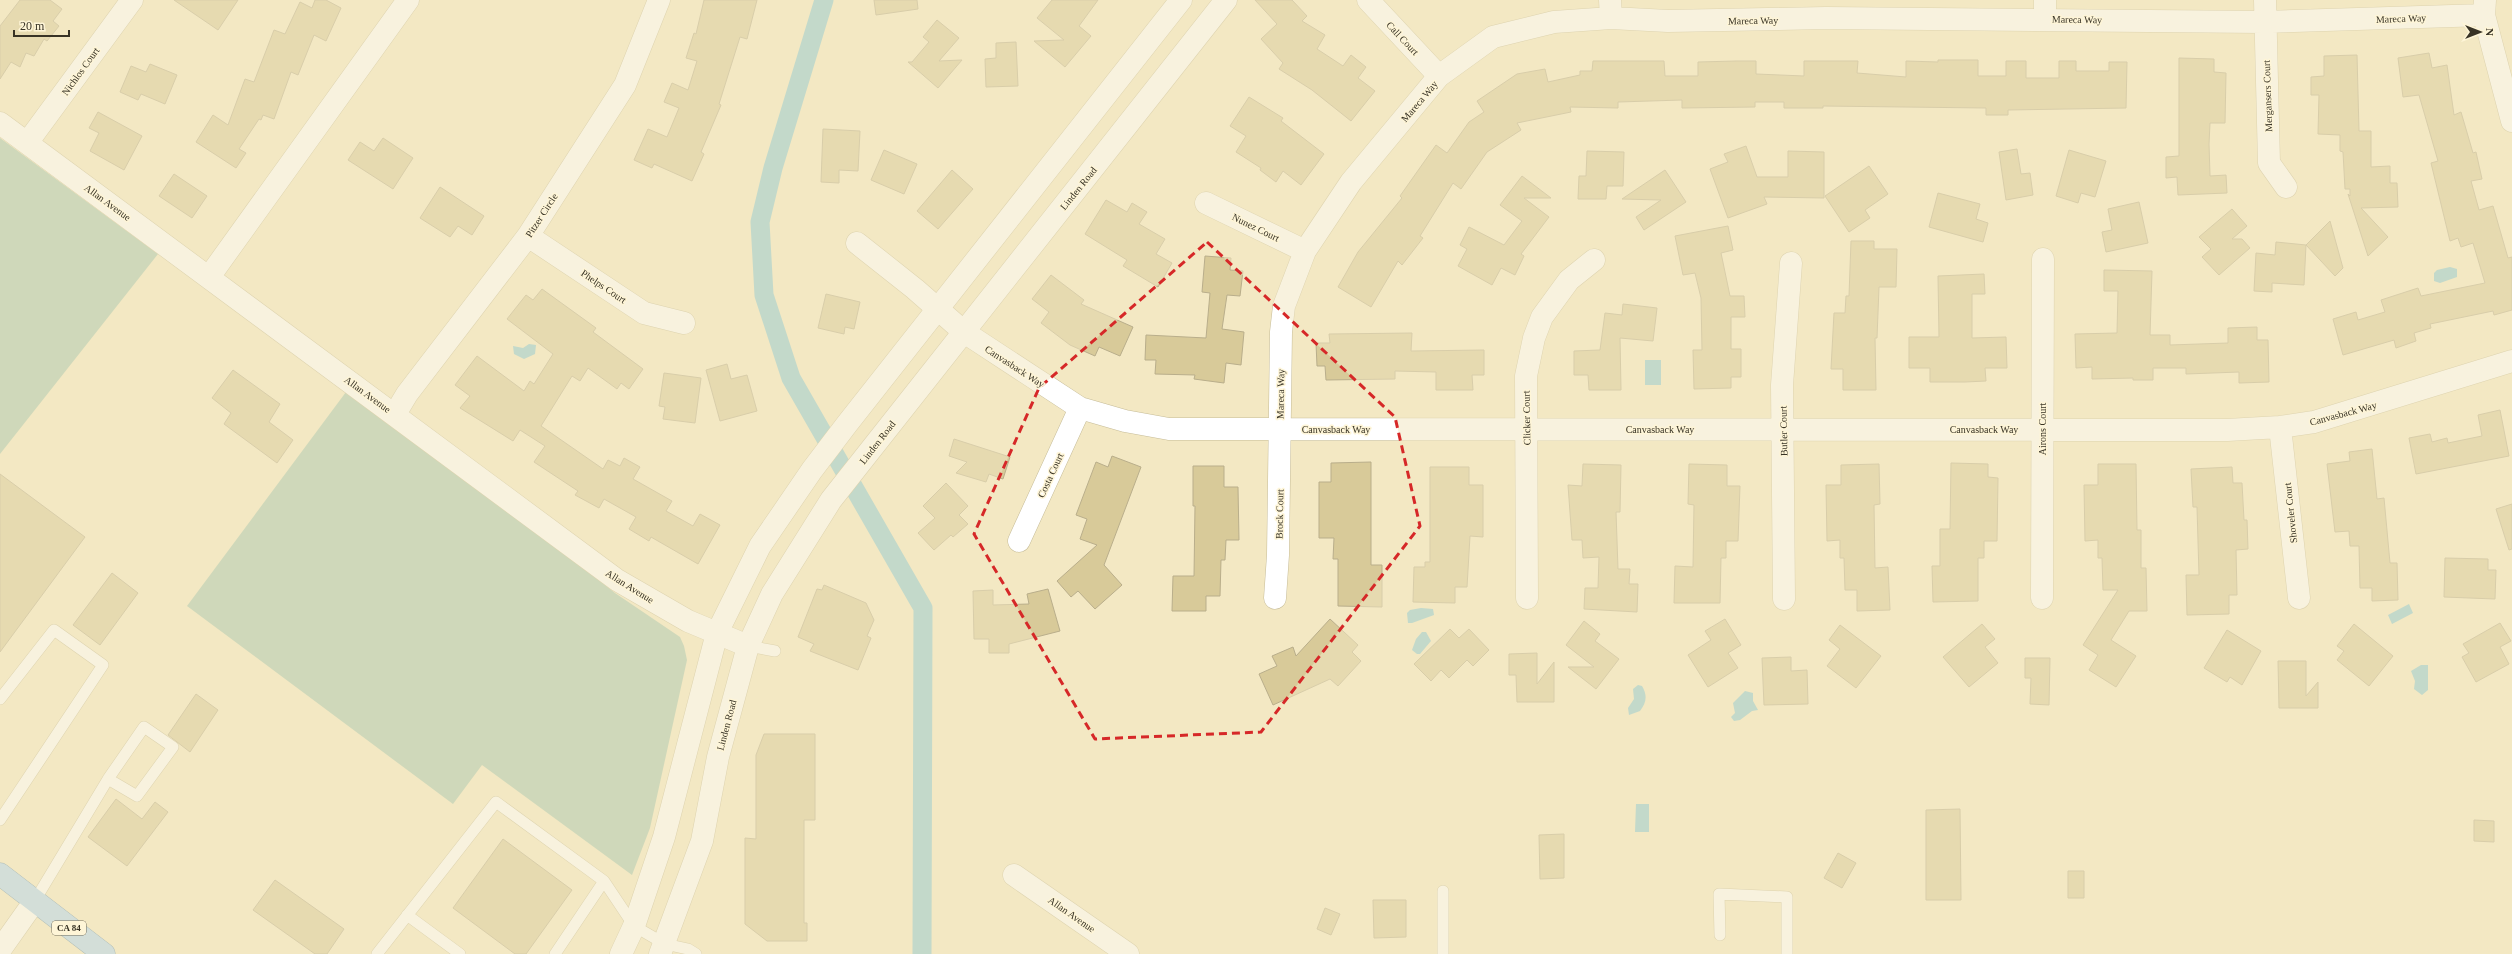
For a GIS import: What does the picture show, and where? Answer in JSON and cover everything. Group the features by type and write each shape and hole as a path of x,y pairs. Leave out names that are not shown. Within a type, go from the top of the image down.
{"main road":[{"path":"0,874 34,902"},
{"name":"CA 84","path":"34,902 104,954"}],"street":[{"name":"Nichlos Court","path":"27,142 132,0"},
{"path":"209,276 408,0"},
{"name":"Pitzer Circle","path":"395,414 407,394 528,236 624,85 659,0"},
{"path":"621,954 634,926 664,837 717,633 760,546 812,470 847,424 1181,0"},
{"name":"Linden Road","path":"662,949 702,841 718,757 748,646 772,594 831,500 1226,0"},
{"name":"Call Court","path":"1368,0 1439,76"},
{"name":"Mergansers Court","path":"2265,0 2264,22 2269,163 2286,187"},
{"path":"2484,7 2512,121"},
{"name":"Mareca Way","path":"1280,429 1281,332 1284,306 1305,251 1351,182 1439,76 1493,38 1610,9 1668,21 1826,9 2045,9 2264,22 2484,7"},
{"name":"Allan Avenue","path":"0,123 209,276 617,580 688,621 748,646"},
{"name":"Nunez Court","path":"1206,203 1305,251"},
{"name":"Phelps Court","path":"528,236 644,313 684,323"},
{"name":"Canvasback Way","path":"857,243 964,332 1080,408 1125,421 1169,429 2226,430 2280,427 2314,422 2512,361"},
{"name":"Airons Court","path":"2042,598 2041,429 2043,259"},
{"name":"Clicker Court","path":"1527,598 1526,376 1534,338 1542,317 1569,280 1594,260"},
{"name":"Butler Court","path":"1784,599 1782,385 1791,263"},
{"name":"Costa Court","path":"1019,541 1080,408"},
{"name":"Shoveler Court","path":"2280,427 2299,598"},
{"name":"Brock Court","path":"1275,598 1278,555 1280,429"},
{"name":"Allan Avenue","path":"1014,875 1128,954"},
{"path":"0,950 34,902"}],"lane":[{"path":"0,699 54,630 102,665 0,820"},
{"path":"748,646 774,651"},
{"path":"34,902 108,779 144,727 173,747 137,796 108,779"},
{"path":"377,954 496,802 604,881 634,926 662,949 688,949 696,954"},
{"path":"555,954 604,881"},
{"path":"1443,954 1444,890"},
{"path":"1720,935 1719,894 1787,897 1786,954"},
{"path":"408,915 460,954"}],"highlighted area":[{"path":"1207,242 1395,417 1420,526 1261,732 1095,739 974,534 1039,388"}],"green space":[{"path":"0,138 158,254 0,454"},
{"path":"346,392 577,562 615,593 680,637 684,646 687,660 650,828 632,875 482,765 453,804 187,606"}],"water":[{"path":"2450,267 2457,269 2457,277 2440,283 2434,281 2434,273 2437,270"},
{"path":"529,344 536,345 535,354 524,359 514,354 513,346 523,348"},
{"path":"1645,360 1661,360 1661,385 1645,385"},
{"path":"2409,604 2413,613 2392,624 2388,615"},
{"path":"1421,608 1433,609 1434,615 1408,623 1407,613 1410,610"},
{"path":"1422,632 1426,632 1431,641 1420,654 1417,654 1412,650 1416,639"},
{"path":"2421,665 2428,665 2428,690 2422,695 2414,689 2415,681 2411,671"},
{"path":"1638,685 1642,686 1644,690 1646,696 1645,702 1640,711 1629,715 1628,708 1634,699 1633,689"},
{"path":"1745,691 1753,693 1753,701 1758,710 1752,711 1740,720 1734,721 1731,717 1735,713 1733,703"},
{"path":"1636,804 1649,804 1649,832 1635,832"}],"building":[{"path":"20,0 50,0 62,9 53,21 59,26 47,41 44,39 34,56 26,53 20,67 11,62 0,79 0,26"},
{"path":"174,0 238,0 218,30"},
{"path":"315,0 326,0 341,8 326,41 314,35 298,75 291,72 274,119 263,115 261,120 259,119 239,149 246,153 236,168 196,142 213,115 228,125 245,79 254,82 274,30 285,34 300,2 312,8"},
{"path":"704,0 757,0 747,39 740,37 719,104 721,105 701,152 704,154 692,181 654,164 652,168 634,160 648,129 667,137 679,108 664,102 672,83 688,90 697,61 686,58 694,33 696,34"},
{"path":"874,0 917,0 918,9 876,15"},
{"path":"1052,0 1098,0 1079,26 1091,36 1065,67 1034,41 1064,40 1037,18"},
{"path":"1255,0 1292,0 1307,16 1302,21 1325,35 1317,49 1343,66 1351,55 1366,67 1358,78 1375,91 1351,121 1312,90 1279,69 1283,63 1261,39 1277,24"},
{"path":"937,20 959,38 939,61 962,60 938,88 908,62 912,62 929,42 923,37"},
{"path":"1016,42 1018,86 986,87 985,59 996,58 996,43"},
{"path":"2429,53 2432,68 2447,65 2454,115 2461,112 2473,153 2476,152 2482,179 2471,181 2479,210 2493,206 2508,258 2512,257 2512,310 2494,315 2493,311 2430,324 2431,328 2414,333 2416,341 2396,348 2394,340 2343,355 2333,319 2356,312 2358,320 2385,312 2381,300 2418,288 2421,296 2485,283 2473,243 2461,247 2458,238 2450,241 2431,163 2438,161 2419,95 2403,97 2398,58"},
{"path":"2357,55 2359,131 2371,131 2371,167 2390,166 2390,183 2397,183 2398,207 2361,208 2388,237 2368,256 2348,194 2350,196 2350,189 2345,189 2343,152 2340,151 2340,135 2318,134 2319,95 2311,95 2311,77 2324,76 2324,56"},
{"path":"2179,58 2214,59 2214,72 2226,73 2225,123 2210,123 2209,144 2210,176 2226,175 2227,193 2178,195 2177,177 2166,178 2166,157 2179,156"},
{"path":"1938,60 1978,60 1978,76 2006,76 2006,61 2026,61 2026,78 2059,78 2059,61 2076,61 2076,71 2109,71 2109,62 2127,62 2126,108 2008,110 2008,115 1986,115 1986,108 1823,106 1823,108 1784,108 1784,102 1755,102 1755,107 1682,108 1682,100 1618,102 1618,108 1570,107 1571,112 1517,123 1521,130 1487,152 1461,189 1453,183 1420,236 1423,238 1402,265 1398,261 1371,307 1338,287 1358,252 1402,198 1400,196 1436,145 1447,153 1469,122 1484,112 1477,101 1517,74 1545,69 1548,82 1580,75 1580,71 1592,71 1593,61 1664,61 1665,76 1698,76 1698,62 1756,61 1756,74 1804,76 1804,61 1858,61 1857,73 1906,77 1906,61 1938,62"},
{"path":"150,64 177,75 165,104 141,94 138,100 120,92 131,66 146,72"},
{"path":"1249,97 1283,118 1281,121 1324,154 1301,185 1283,171 1276,182 1260,170 1261,168 1236,152 1246,136 1230,126"},
{"path":"98,112 142,136 124,170 90,151 99,133 89,128"},
{"path":"823,129 860,131 858,171 839,170 839,183 821,182"},
{"path":"383,138 413,158 393,189 348,160 360,142 374,151"},
{"path":"1746,146 1757,177 1788,177 1788,151 1824,152 1824,198 1764,197 1767,204 1728,218 1710,169 1728,162 1724,154"},
{"path":"2017,149 2021,174 2030,173 2033,195 2006,200 1999,152"},
{"path":"884,150 917,164 904,194 871,180"},
{"path":"2069,150 2106,161 2095,197 2081,193 2078,203 2056,196"},
{"path":"1587,151 1624,152 1623,186 1607,186 1606,199 1578,199 1579,176 1586,176"},
{"path":"1869,166 1888,194 1865,210 1870,218 1849,232 1825,196"},
{"path":"952,170 973,189 938,229 917,211"},
{"path":"1665,170 1686,202 1644,230 1636,217 1661,200 1622,199"},
{"path":"174,174 207,196 192,218 159,196"},
{"path":"1522,176 1551,198 1524,198 1549,217 1521,254 1524,256 1515,275 1501,268 1492,285 1458,266 1467,249 1460,245 1469,227 1504,245 1522,221 1500,205"},
{"path":"440,187 484,216 472,235 458,226 450,237 420,218"},
{"path":"1938,193 1980,204 1976,219 1988,223 1983,242 1929,227"},
{"path":"1106,200 1127,212 1132,203 1147,212 1139,224 1165,239 1156,254 1172,263 1158,287 1123,266 1127,260 1085,234"},
{"path":"2139,202 2148,243 2106,252 2102,232 2112,230 2108,209"},
{"path":"2232,209 2247,226 2232,239 2242,239 2250,248 2219,275 2202,257 2211,249 2199,237"},
{"path":"2330,221 2343,268 2335,276 2306,245"},
{"path":"1728,226 1733,250 1721,253 1730,296 1744,296 1745,317 1731,317 1731,349 1741,349 1741,377 1731,377 1731,388 1694,389 1693,350 1702,350 1701,298 1695,273 1683,275 1675,236"},
{"path":"1851,241 1874,241 1874,249 1897,249 1896,287 1879,287 1877,338 1875,338 1876,390 1843,390 1843,369 1831,369 1834,313 1845,313 1846,296 1849,296"},
{"path":"2276,242 2306,245 2304,285 2272,283 2272,292 2254,291 2256,253 2275,255"},
{"path":"1205,256 1231,258 1230,270 1243,271 1240,296 1227,295 1222,329 1244,332 1241,365 1226,363 1224,383 1194,379 1195,375 1155,374 1156,360 1145,360 1146,335 1206,338 1210,293 1202,292"},
{"path":"2104,270 2152,271 2150,335 2170,335 2170,345 2228,343 2228,328 2257,327 2257,340 2268,340 2269,382 2239,383 2239,372 2186,374 2186,368 2153,368 2153,380 2133,380 2133,378 2092,379 2092,367 2076,368 2075,334 2117,333 2118,291 2104,291"},
{"path":"1984,274 1985,294 1972,294 1972,338 2006,337 2007,368 1985,368 1986,381 1930,382 1930,368 1909,368 1909,337 1939,337 1938,276"},
{"path":"1051,275 1084,300 1081,304 1133,327 1120,356 1099,347 1095,356 1070,345 1041,323 1049,312 1032,299"},
{"path":"542,289 596,328 593,332 643,369 629,389 621,383 617,389 588,368 580,381 572,376 541,426 603,469 608,460 620,466 624,458 640,467 633,479 672,501 666,511 693,526 700,514 720,525 698,564 651,537 649,541 629,529 636,517 629,513 604,499 599,508 575,495 578,491 534,462 545,446 520,430 513,441 460,408 470,396 455,385 477,356 524,391 530,381 534,384 553,354 507,319 526,295 533,300"},
{"path":"826,294 860,302 854,329 845,327 844,334 818,328"},
{"path":"1623,304 1657,308 1653,341 1620,338 1621,390 1589,390 1588,375 1574,375 1574,351 1600,350 1605,313 1622,315"},
{"path":"1412,333 1411,351 1484,350 1484,375 1472,375 1473,390 1436,390 1436,372 1395,371 1395,379 1326,380 1325,366 1317,366 1316,343 1330,343 1329,334"},
{"path":"727,364 731,379 747,375 757,411 720,421 706,370"},
{"path":"233,370 280,404 269,422 293,440 277,463 224,424 231,413 212,398"},
{"path":"664,373 701,378 695,423 663,419 665,407 659,406"},
{"path":"2500,410 2509,456 2416,474 2409,438 2430,434 2432,442 2447,438 2448,443 2482,436 2478,415"},
{"path":"954,439 1010,457 1003,479 989,474 986,482 956,473 967,462 949,456"},
{"path":"2372,449 2377,499 2384,498 2390,563 2397,563 2398,600 2372,601 2372,588 2360,588 2359,546 2350,546 2349,531 2335,532 2327,464 2350,461 2349,452"},
{"path":"1112,456 1141,467 1104,565 1122,585 1095,609 1078,591 1071,597 1057,581 1097,545 1080,539 1087,519 1076,515 1096,462 1108,467"},
{"path":"1371,462 1371,565 1382,565 1382,607 1338,606 1338,559 1333,559 1334,538 1319,538 1319,482 1331,482 1331,463"},
{"path":"1951,463 1988,464 1988,477 1998,478 1997,541 1984,541 1984,558 1978,558 1978,601 1933,602 1932,566 1940,566 1940,529 1950,529"},
{"path":"1583,464 1621,465 1620,512 1616,512 1618,569 1630,569 1629,584 1638,584 1637,612 1584,609 1585,588 1598,588 1599,557 1583,558 1582,540 1572,540 1568,485 1582,486"},
{"path":"1689,464 1727,465 1727,486 1740,486 1738,541 1726,541 1726,558 1721,558 1720,603 1674,603 1675,566 1693,567 1694,505 1688,504"},
{"path":"1879,464 1880,504 1874,505 1875,568 1888,567 1890,610 1857,611 1857,590 1845,590 1844,558 1840,558 1840,540 1827,541 1826,485 1841,485 1841,465"},
{"path":"2098,464 2136,464 2137,530 2141,530 2141,568 2146,568 2147,611 2129,611 2111,640 2136,656 2116,687 2089,670 2098,655 2083,645 2118,590 2103,590 2102,558 2098,558 2098,540 2085,541 2084,485 2098,485"},
{"path":"1193,466 1224,466 1224,487 1238,487 1239,540 1226,540 1225,560 1221,560 1220,596 1206,596 1206,611 1172,611 1173,576 1194,576 1195,506 1193,506"},
{"path":"1430,467 1469,467 1469,485 1483,485 1483,537 1470,536 1467,587 1455,587 1455,603 1413,602 1414,567 1425,567 1425,562 1430,562"},
{"path":"2232,467 2233,483 2242,483 2244,520 2247,520 2248,549 2236,550 2237,595 2229,595 2229,614 2187,615 2186,575 2199,575 2197,507 2193,507 2191,469"},
{"path":"0,474 85,537 0,652"},
{"path":"946,483 968,506 959,515 968,524 953,537 951,535 934,550 918,533 935,518 923,506"},
{"path":"2512,504 2512,549 2509,550 2496,509"},
{"path":"2445,558 2488,559 2488,570 2496,570 2495,599 2444,597"},
{"path":"112,573 138,593 100,645 73,625"},
{"path":"824,585 866,603 874,620 867,636 871,638 858,670 810,651 814,644 798,637 817,589 822,590"},
{"path":"1048,589 1060,631 1009,644 1009,653 989,653 989,639 974,639 973,591 993,590 993,605 1029,604 1027,594"},
{"path":"1330,619 1358,645 1352,652 1361,661 1338,686 1330,679 1273,705 1259,674 1277,666 1272,656 1293,647 1296,656"},
{"path":"1725,619 1741,645 1728,653 1738,668 1708,687 1688,655 1711,640 1705,631"},
{"path":"1584,621 1600,634 1595,641 1619,659 1596,689 1568,667 1594,667 1566,645"},
{"path":"2500,623 2511,641 2500,647 2509,664 2476,682 2462,657 2469,653 2463,644"},
{"path":"1982,624 1995,639 1985,647 1998,663 1969,687 1943,657"},
{"path":"2354,624 2393,656 2369,686 2337,660 2344,651 2337,646"},
{"path":"1840,625 1881,656 1856,688 1827,666 1840,649 1829,640"},
{"path":"1450,629 1459,638 1469,629 1489,650 1473,666 1467,660 1449,678 1441,670 1431,681 1414,664"},
{"path":"2227,630 2261,651 2242,685 2230,677 2227,682 2204,668"},
{"path":"1537,653 1537,684 1554,662 1554,702 1517,702 1516,675 1509,675 1509,654"},
{"path":"1791,657 1791,671 1807,670 1808,704 1764,705 1762,658"},
{"path":"2025,658 2050,658 2049,705 2030,704 2031,678 2025,678"},
{"path":"2278,661 2306,661 2306,696 2318,682 2318,708 2279,708"},
{"path":"196,694 218,710 190,752 168,735"},
{"path":"764,734 815,734 815,820 804,820 804,923 807,923 807,941 767,941 745,924 745,838 756,839 756,755"},
{"path":"116,799 142,819 155,802 168,812 127,866 88,837"},
{"path":"1960,809 1961,900 1926,900 1926,810"},
{"path":"2474,820 2494,821 2494,842 2474,841"},
{"path":"1564,834 1564,878 1540,879 1539,835"},
{"path":"503,839 572,890 526,954 515,954 453,908"},
{"path":"1838,853 1856,863 1842,888 1824,878"},
{"path":"2068,871 2084,871 2084,898 2068,898"},
{"path":"275,880 344,929 327,954 315,954 253,910"},
{"path":"1373,900 1406,900 1406,937 1374,938"},
{"path":"1325,908 1340,914 1331,935 1317,929"}],"waterway":[{"path":"824,0 773,168 760,222 764,295 791,378 923,608 922,954"}]}
